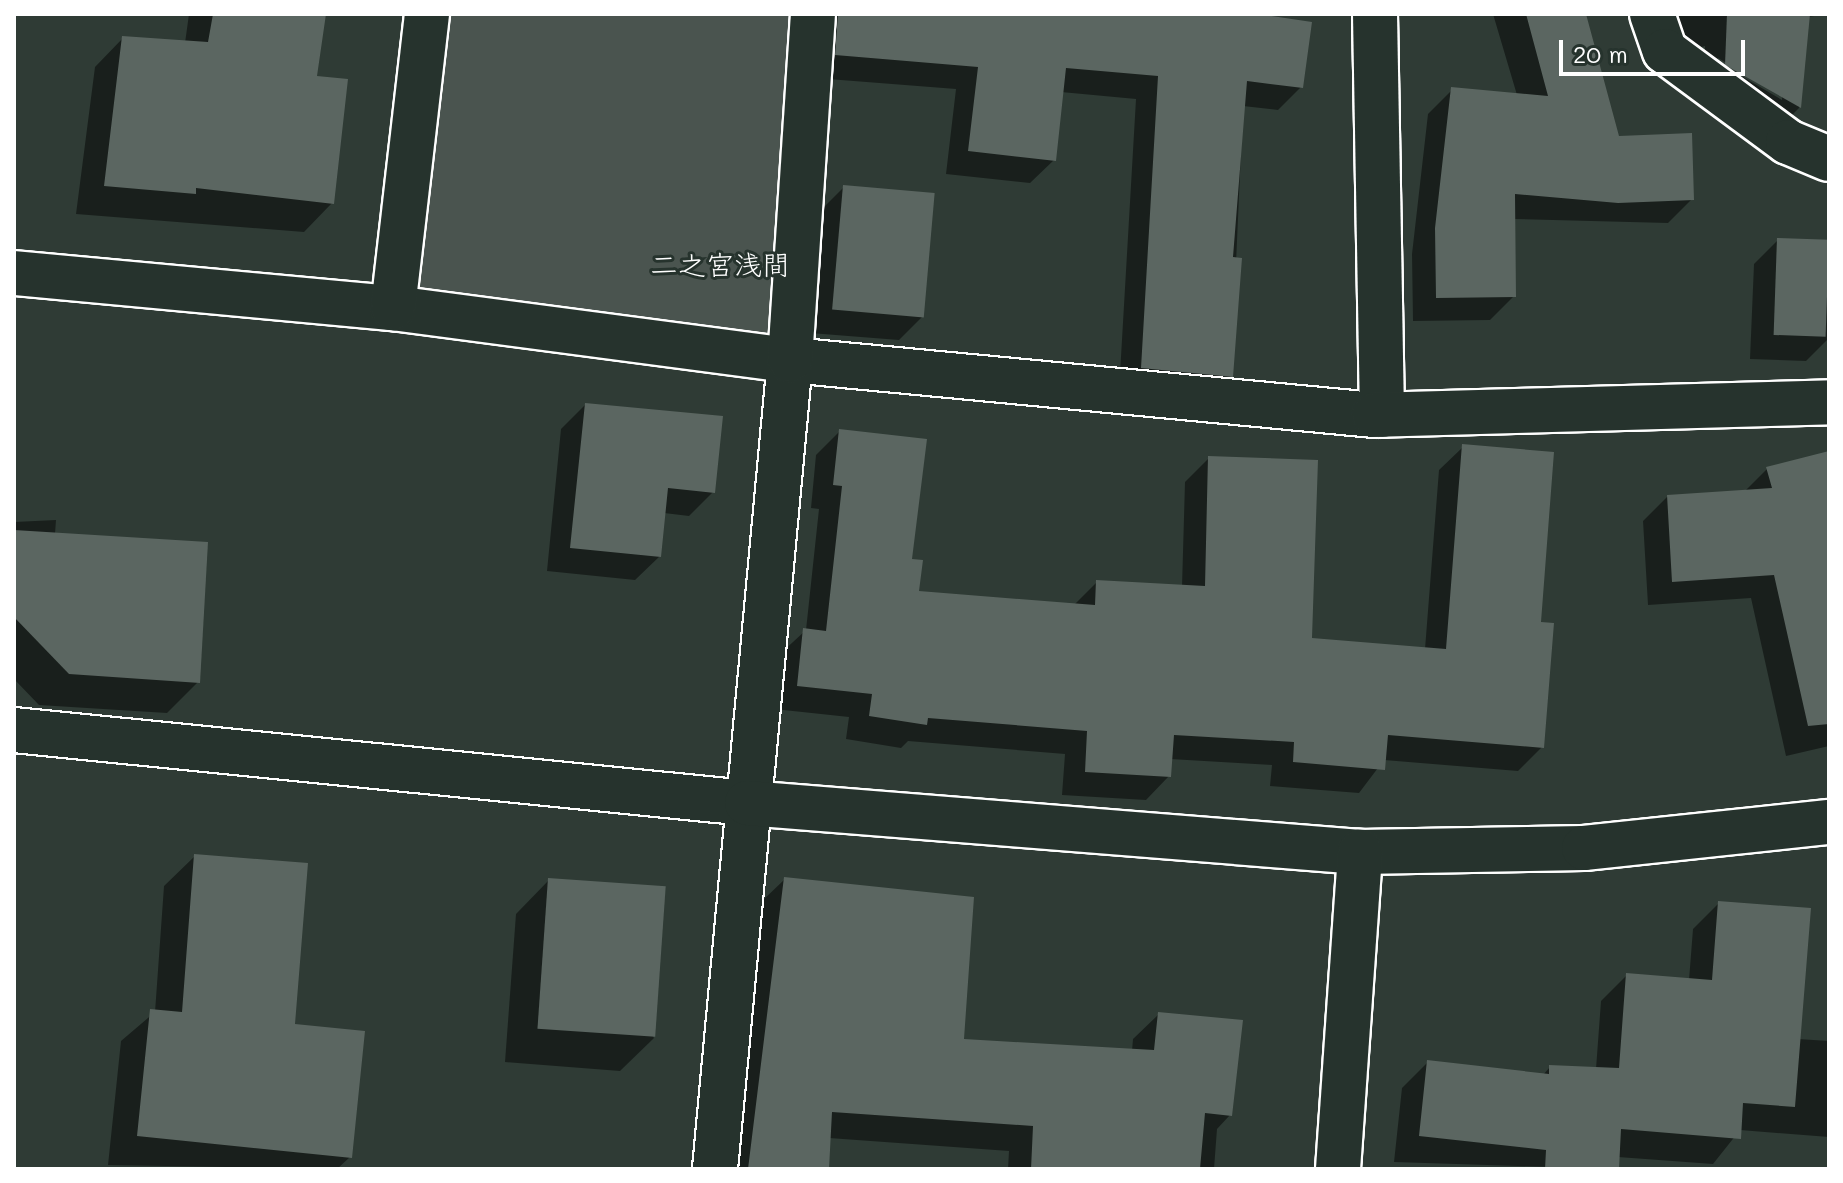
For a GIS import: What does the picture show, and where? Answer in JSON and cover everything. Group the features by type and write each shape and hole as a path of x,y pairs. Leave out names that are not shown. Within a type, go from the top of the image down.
{"street":[{"path":"393,308 427,14"},
{"path":"715,1169 790,360 813,14"},
{"path":"1375,14 1382,415"},
{"path":"1652,14 1665,51 1788,142 1829,159"},
{"path":"14,273 393,308 790,360 1382,415 1829,402"},
{"path":"14,730 747,803 1360,852 1584,848 1829,822"},
{"path":"1338,1169 1360,852"}],"shaded area":[{"path":"427,14 807,14 771,358 393,308"}],"building":[{"path":"213,14 326,14 317,76 348,79 334,204 196,188 196,194 104,186 122,36 208,42"},
{"path":"838,14 1258,14 1312,22 1303,88 1247,81 1233,257 1242,258 1233,377 1141,368 1158,76 1066,68 1056,161 968,151 978,67 835,55"},
{"path":"1526,14 1586,14 1619,136 1692,133 1694,200 1618,203 1515,194 1516,297 1436,298 1435,228 1451,87 1548,96"},
{"path":"1727,14 1810,14 1801,108 1725,65"},
{"path":"843,185 935,193 924,318 832,310"},
{"path":"1777,238 1829,240 1826,337 1774,335"},
{"path":"585,403 723,416 715,493 668,488 661,557 570,548"},
{"path":"839,429 927,439 912,559 923,560 919,591 1095,605 1096,580 1205,586 1208,456 1318,460 1312,638 1446,649 1462,444 1554,452 1541,622 1554,623 1544,748 1388,735 1385,770 1293,762 1294,742 1174,735 1171,777 1085,772 1087,731 928,718 927,725 869,716 872,694 797,686 803,628 826,631 842,486 833,485"},
{"path":"1829,451 1829,724 1808,726 1774,575 1672,582 1667,495 1772,488 1766,467"},
{"path":"14,530 208,542 200,683 69,674 14,617"},
{"path":"194,854 308,863 295,1024 365,1031 352,1158 137,1136 150,1009 182,1012"},
{"path":"784,877 974,897 964,1039 1154,1050 1158,1012 1243,1020 1232,1116 1205,1113 1200,1169 1031,1169 1033,1126 832,1112 829,1169 748,1169"},
{"path":"548,878 666,886 655,1037 537,1029"},
{"path":"1718,901 1811,908 1795,1107 1743,1103 1741,1139 1621,1129 1619,1169 1545,1169 1546,1150 1419,1136 1427,1060 1549,1074 1549,1065 1619,1068 1626,973 1712,980"}],"district":[{"name":"二之宮浅間","path":"720,264"}]}
